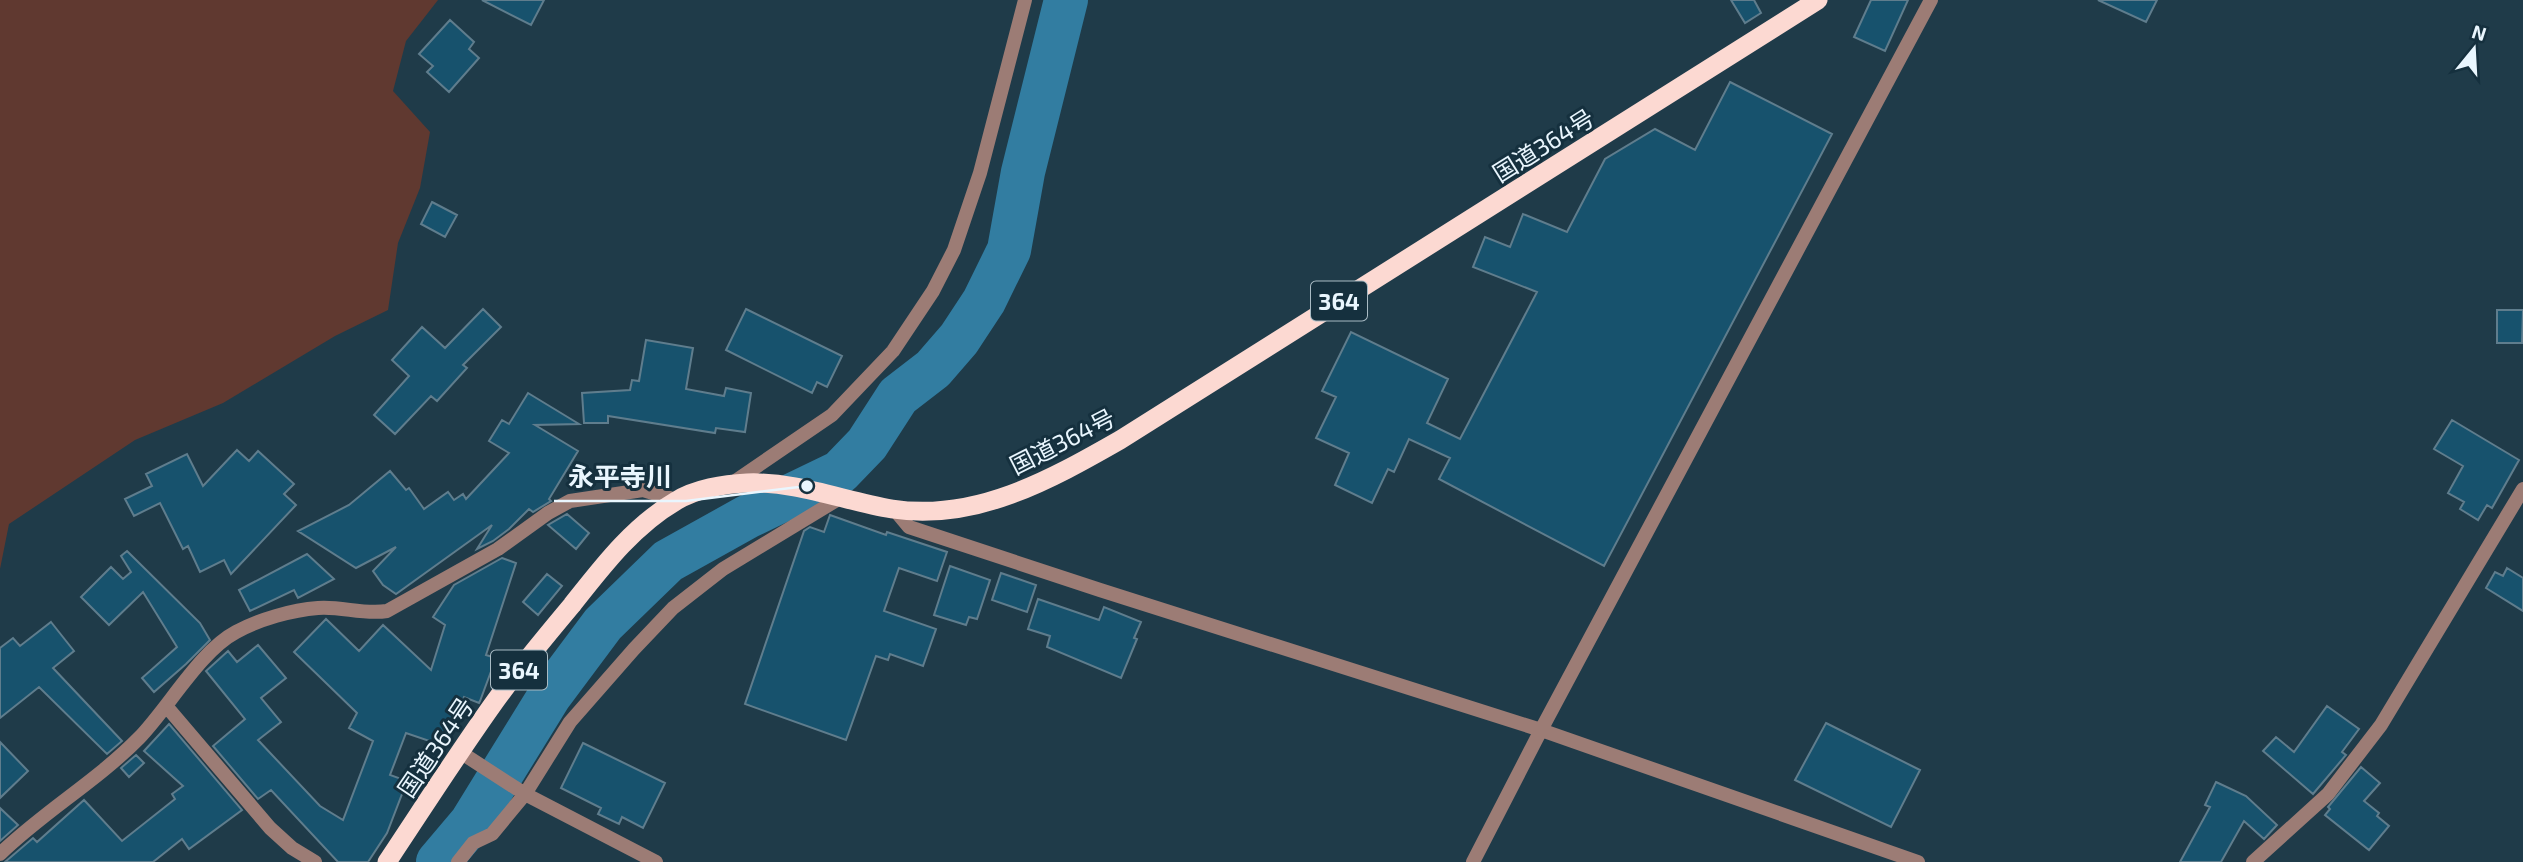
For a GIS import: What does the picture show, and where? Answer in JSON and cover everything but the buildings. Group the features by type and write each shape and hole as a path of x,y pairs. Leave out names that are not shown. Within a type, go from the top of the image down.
{"highway":[{"name":"国道364号","path":"387,862 466,756 497,698 613,554 640,528 676,500 700,491 739,483 787,486 894,509 927,512 967,507 1002,498 1059,475 1120,440 1818,0"}],"street":[{"path":"739,483 832,415 893,351 933,291 954,250 980,173 1025,0"},
{"path":"1473,862 1931,0"},
{"path":"2253,862 2328,794 2381,725 2523,489"},
{"path":"0,854 99,776 167,707 216,646 236,632 280,615 320,607 371,614 387,611 498,550 548,513 570,501 643,490 676,500"},
{"path":"458,862 473,843 492,834 519,790 570,722 673,608 723,569 835,497"},
{"path":"894,509 909,527 1541,730 1917,862"},
{"path":"167,707 270,828 292,848 314,862"},
{"path":"466,756 519,790 656,862"}],"shaded area":[{"path":"0,0 438,0 406,41 393,91 430,132 420,188 398,243 388,310 335,336 223,403 135,440 9,524 0,569"}],"waterway":[{"path":"438,862 471,823 550,695 603,624 668,561 747,517 840,472 867,444 898,396 933,369 959,339 984,301 1009,250 1023,172 1066,0"}],"place":[{"name":"永平寺川","path":"807,486"}]}
